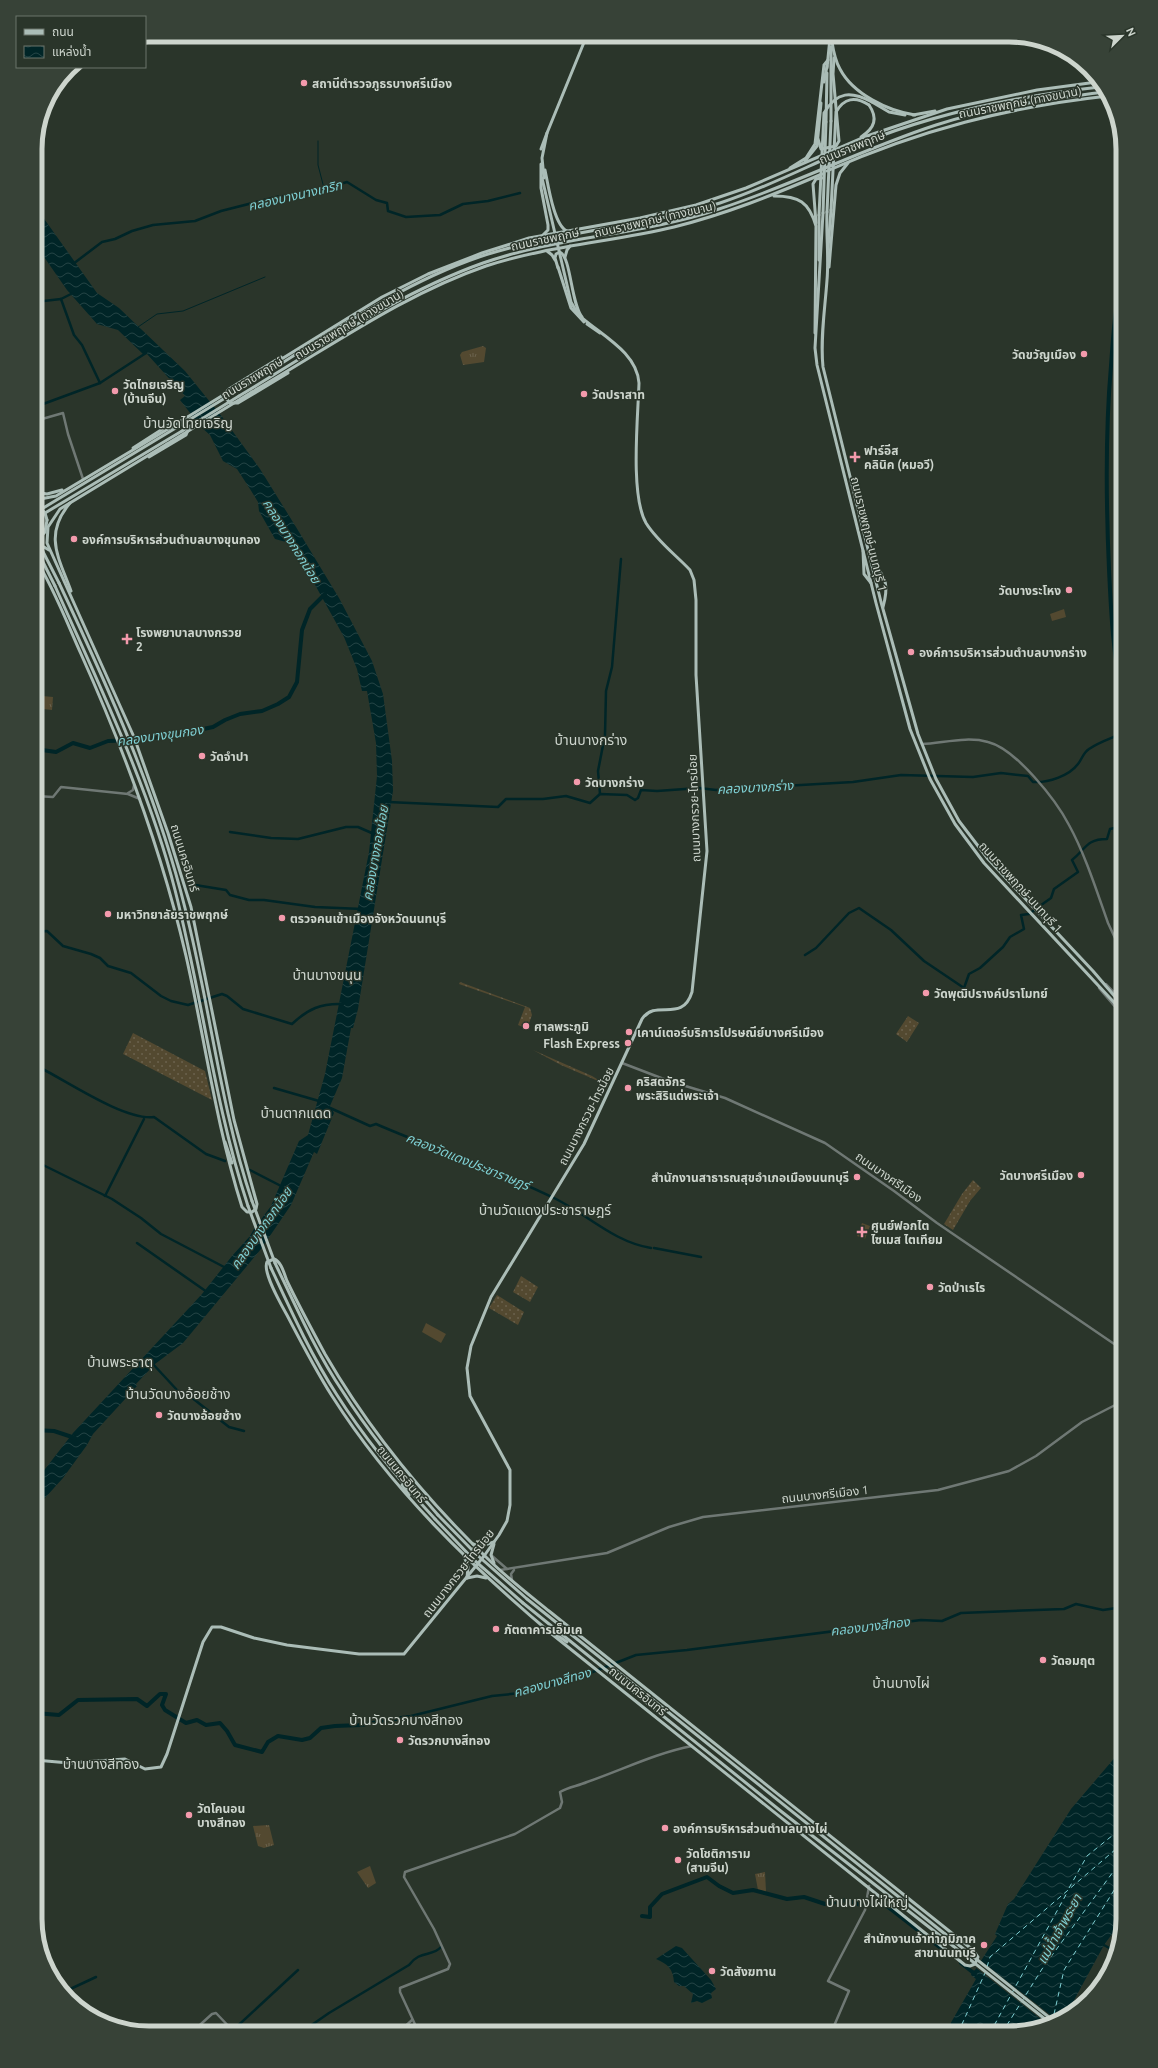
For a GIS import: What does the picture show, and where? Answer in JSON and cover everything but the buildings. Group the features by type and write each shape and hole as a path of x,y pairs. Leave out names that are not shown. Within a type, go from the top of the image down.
{"main road":[{"name":"ถนนบางกรวย-ไทรน้อย","path":"584,42 542,142 541,162 543,178 571,302 585,322 600,333"},
{"name":"ถนนราชพฤกษ์-นนทบุรี 1","path":"830,42 827,66 823,214 815,348 817,365 912,736 927,773 955,824 984,863 1116,1005"},
{"name":"ถนนราชพฤกษ์-นนทบุรี 1","path":"831,42 831,121 823,367 872,565 921,744 933,774 959,821 988,859 1093,971 1116,998"},
{"path":"818,139 821,150 836,146 839,141 832,42"},
{"path":"834,56 843,75 858,89 892,110 915,115"},
{"path":"786,172 806,158 815,144 824,65 828,60"},
{"path":"797,167 812,155 818,139 822,95 827,66"},
{"name":"ถนนราชพฤกษ์ (ทางขนาน)","path":"42,500 52,497 68,488 168,429 291,352 390,293 428,274 475,255 543,235 668,212 731,194 786,172 855,141 947,109 1062,86 1092,83"},
{"path":"1062,86 1090,88"},
{"name":"ถนนราชพฤกษ์","path":"42,509 328,335 424,281 452,268 495,252 530,243 620,227 721,203 775,182 869,141 943,116 1038,94 1096,87"},
{"name":"ถนนราชพฤกษ์","path":"42,515 238,396 414,292 479,265 507,256 569,242 672,223 749,199 897,138 939,124 993,110 1100,93"},
{"path":"1064,101 1090,94"},
{"path":"820,274 819,215 824,113 829,105 837,98 846,95 858,95 870,103 874,112 874,123 866,134 855,141"},
{"name":"ถนนราชพฤกษ์ (ทางขนาน)","path":"42,537 56,512 72,501 374,319 416,296 486,267 545,251 643,233 699,220 773,196 850,161 925,133 994,114 1064,101 1102,97"},
{"path":"827,253 831,210 836,112 846,100 862,100 896,114 915,115 947,109"},
{"path":"897,138 925,133"},
{"path":"827,279 836,185 840,173 850,161"},
{"path":"541,162 558,221 561,227 568,231"},
{"path":"541,162 541,188 548,225 548,230 543,235"},
{"path":"815,348 814,293 816,226 814,181 819,178 833,179 836,185"},
{"path":"773,196 790,196 799,200 811,212 816,226"},
{"path":"620,227 640,218"},
{"path":"672,223 699,220"},
{"path":"548,225 552,229 556,229 558,221"},
{"path":"565,258 567,250 570,246"},
{"path":"545,251 552,256 558,268"},
{"path":"475,255 495,252"},
{"path":"585,322 571,308 555,258 556,254 562,252 565,258 579,311 589,324"},
{"path":"486,267 507,256"},
{"name":"ถนนบางกรวย-ไทรน้อย","path":"42,1761 69,1763 125,1759 140,1768 156,1769 161,1767 178,1722 204,1642 212,1627 221,1626 254,1638 289,1645 359,1654 401,1655 406,1653 476,1567 504,1527 508,1514 510,1473 503,1454 472,1400 467,1377 469,1356 476,1333 491,1297 584,1144 644,1015 654,1010 680,1008 687,1003 692,994 707,851 696,675 694,580 690,570 654,534 642,514 637,481 638,375 629,356 580,316"},
{"path":"353,328 374,319"},
{"path":"328,335 345,320"},
{"path":"291,352 228,389 225,392 225,397 230,403 238,403 284,376 298,365"},
{"path":"124,455 141,441 175,421 184,422 189,428 186,435 153,455 136,463"},
{"path":"42,493 47,494 68,488"},
{"path":"72,501 60,517 54,539 57,557 77,607"},
{"name":"ถนนนครอินทร์","path":"42,509 48,520 47,543 49,550 77,607 137,744 169,836 191,907 236,1147 252,1201 275,1263 314,1344 343,1393 404,1475 438,1515 476,1554 527,1599 1049,2018"},
{"path":"862,545 864,574 872,584"},
{"path":"42,548 49,550"},
{"name":"ถนนนครอินทร์","path":"42,550 94,657 129,737 145,780 174,869 208,994"},
{"name":"ถนนนครอินทร์","path":"42,561 122,738 142,790 174,888 223,1120 235,1166 248,1206 271,1268 299,1329 336,1394 360,1430 434,1519 474,1560 523,1603 574,1646 782,1812 1045,2019"},
{"path":"872,565 882,572 885,579 885,599 883,607"},
{"name":"ถนนนครอินทร์","path":"42,570 74,638 117,738 141,800 166,876 197,999"},
{"path":"74,638 88,660"},
{"path":"169,836 174,869"},
{"path":"166,876 174,888"},
{"name":"ถนนนครอินทร์","path":"198,1004 223,1140 242,1207 249,1213 258,1207 234,1120 209,1000"},
{"path":"223,1140 235,1166"},
{"path":"236,1147 248,1174"},
{"name":"ถนนนครอินทร์","path":"274,1259 279,1262 298,1303 325,1354 381,1440 423,1492 484,1556 976,1953 978,1957 977,1962 972,1966 966,1965 878,1893 545,1628 464,1556 414,1504 362,1438 333,1397 285,1311 266,1270 266,1264 269,1260 274,1259"},
{"path":"298,1303 314,1344"},
{"path":"285,1311 299,1329"},
{"path":"404,1475 423,1492"},
{"path":"399,1478 414,1504"},
{"path":"494,1542 491,1555 496,1566 486,1569 488,1578 477,1576 467,1578 468,1566 464,1556 472,1553 472,1543 481,1546 494,1542"},
{"path":"545,1628 574,1646"},
{"path":"647,1694 667,1705"},
{"path":"782,1812 803,1834"},
{"path":"833,1838 852,1859"},
{"path":"878,1893 892,1899"}],"street":[{"path":"42,419 63,413 68,434 83,478"},
{"path":"921,744 971,740 995,744 1010,752 1036,780 1064,816 1079,847 1110,928 1116,937"},
{"path":"128,794 133,790 134,783"},
{"path":"42,796 53,797 61,787 128,794 141,800"},
{"name":"ถนนราชพฤกษ์-นนทบุรี 1","path":"1093,971 1116,995"},
{"name":"ถนนราชพฤกษ์-นนทบุรี 1","path":"1089,976 1116,1008"},
{"name":"ถนนบางศรีเมือง","path":"622,1063 669,1081 725,1098 825,1143 937,1223 1116,1345"},
{"name":"ถนนบางศรีเมือง 1","path":"500,1570 514,1570 607,1553 669,1526 699,1518 772,1508 938,1490 1008,1472 1036,1456 1082,1422 1116,1405"},
{"path":"491,1555 508,1570"},
{"path":"512,1580 511,1574 514,1570"},
{"path":"683,1748 686,1741"},
{"path":"415,2026 400,1992 400,1988 448,1969 450,1964 434,1929 409,1887 404,1874 414,1868 466,1852 515,1834 560,1808 562,1802 560,1792 564,1789 588,1782 661,1754 693,1746"},
{"path":"834,2026 849,1991 828,1981 866,1906 869,1886"},
{"path":"868,1894 874,1890"},
{"path":"199,2026 214,2013 218,2013 229,2026"},
{"path":"406,2026 412,2020"}],"green space":[{"path":"483,346 486,348 484,362 463,365 460,355 462,352"},
{"path":"1064,609 1066,617 1052,621 1050,614"},
{"path":"42,696 53,697 52,710 43,709 43,714"},
{"path":"460,982 530,1008 532,1015 527,1029 518,1025 525,1007 459,984"},
{"path":"908,1016 919,1023 907,1042 896,1034"},
{"path":"133,1033 205,1071 212,1100 123,1054"},
{"path":"533,1050 592,1076 605,1084 561,1065"},
{"path":"973,1180 981,1188 970,1201 953,1230 944,1224 962,1194"},
{"path":"862,1223 870,1226 865,1239 857,1236"},
{"path":"521,1276 538,1287 530,1302 513,1292"},
{"path":"497,1295 524,1312 518,1325 489,1308"},
{"path":"426,1323 446,1334 441,1343 422,1332"},
{"path":"269,1825 274,1845 264,1848 258,1846 253,1826"},
{"path":"370,1866 376,1883 368,1888 357,1872"},
{"path":"765,1872 766,1892 758,1890 755,1874"}],"water":[{"name":"คลองบางกอกน้อย","path":"42,216 97,293 119,308 185,371 223,418 260,469 296,527 339,598 372,661 383,694 392,761 393,791 358,1009 353,1028 351,1028 342,1078 330,1106 334,1113 317,1154 314,1152 291,1205 261,1249 183,1343 155,1364 136,1384 137,1386 93,1434 87,1445 63,1478 42,1501 42,1473 73,1433 202,1294 250,1236 271,1206 299,1141 308,1135 325,1074 369,852 377,776 376,743 367,691 362,691 357,669 344,637 314,583 307,575 286,542 275,539 259,511 258,502 237,469 223,461 210,435 201,427 180,400 185,396 147,354 144,355 118,330 97,324 67,290 42,254"},
{"name":"แม่น้ำเจ้าพระยา","path":"1116,1756 1115,1930 1104,1945 1071,2005 1056,2015 1030,2024 1016,2026 949,2026 976,1979 971,1975 972,1972 975,1970 997,1936 995,1934 1008,1904 1014,1899 1071,1809"},
{"path":"676,1946 682,1948 711,1980 716,1989 711,1993 712,1998 702,2003 697,2001 691,2003 693,1994 684,1986 679,1986 674,1982 671,1970 664,1963 656,1959"}],"pier":[{"path":"980,1960 1052,2016 1042,2020 975,1967"}],"waterway":[{"path":"318,141 318,165 324,188"},
{"name":"คลองบางนางเกริก","path":"73,264 102,242 115,239 132,231 153,225 195,221 221,211 276,197 309,193 347,182 376,200 387,203 388,211 406,217 440,215 463,204 488,201 520,193"},
{"path":"138,327 157,314 183,311 265,277"},
{"path":"42,301 61,299 73,293"},
{"path":"61,299 74,335 82,345 100,383"},
{"path":"1116,310 1109,391 1107,493 1112,618 1116,659"},
{"path":"42,404 100,383 146,353"},
{"path":"600,794 598,771 605,735 606,691 612,667 621,559"},
{"name":"คลองบางขุนกอง","path":"42,750 56,752 73,743 90,748 108,741 139,740 184,733 213,727 240,714 262,711 278,704 289,697 297,682 302,630 310,609 325,594"},
{"name":"คลองบางกร่าง","path":"388,802 498,807 506,799 543,799 566,796 590,803 600,794 627,795 635,800 638,798 641,790 657,791 699,788 716,790 853,782 901,775 973,777 1001,773 1028,776 1033,782 1039,782 1051,780 1064,775 1074,768 1085,752 1101,742 1116,736"},
{"name":"คลองบางกอกน้อย","path":"230,832 271,838 298,839 346,827 358,827 374,834"},
{"path":"805,955 816,948 849,913 859,908 891,930 924,961 964,988 969,974 980,968 1003,947 1010,937 1024,929 1021,915 1029,914 1051,898 1054,889 1078,872 1072,860 1090,843 1100,839 1107,839 1110,829 1116,828"},
{"path":"189,884 226,890 230,895 249,900 264,900 315,907 362,909"},
{"path":"42,931 47,931 63,946 91,954 100,958 108,966 131,973 161,996 171,1001 188,1005 222,994 227,996 243,1009 292,1024 304,1014 315,1008 343,1004"},
{"path":"42,1068 94,1098 127,1113 154,1117 206,1154 225,1161"},
{"path":"274,1088 319,1101"},
{"name":"คลองวัดแดงประชาราษฎร์","path":"328,1107 370,1126 376,1124 512,1179 568,1205 625,1240 651,1248"},
{"path":"105,1196 144,1119"},
{"name":"คลองบางกอกน้อย","path":"42,1164 112,1199 141,1218 161,1234 226,1268"},
{"name":"คลองบางกอกน้อย","path":"250,1170 283,1187"},
{"path":"137,1243 207,1292"},
{"name":"คลองวัดแดงประชาราษฎร์","path":"654,1248 701,1257"},
{"path":"152,1363 177,1390 191,1397 229,1427 244,1431"},
{"path":"42,1430 54,1431 75,1438"},
{"name":"คลองบางสีทอง","path":"407,1717 492,1696 521,1693 549,1686 580,1677 636,1655 687,1650 921,1620 942,1621 961,1613 1064,1609 1076,1604 1103,1610 1116,1608"},
{"name":"คลองบางสีทอง","path":"42,1714 59,1715 78,1700 137,1699 147,1706 160,1694 166,1694 162,1705 165,1710 186,1723 197,1720 206,1725 220,1723 227,1731 235,1745 262,1752 268,1742 278,1736 302,1740 310,1738 321,1728 361,1725 407,1717"},
{"path":"642,1916 650,1917 650,1907 662,1894 707,1877 719,1886 733,1893 753,1890 787,1899 804,1897 825,1904 847,1900 860,1905 877,1903 888,1907 951,1956"},
{"path":"1102,1944 1111,1949"},
{"path":"310,2026 409,1965 417,1957 434,1952 441,1947"},
{"path":"961,1963 975,1974"},
{"path":"238,2026 298,1970"},
{"path":"69,1989 96,1977"}],"ferry route":[{"path":"1069,1888 1087,1856 1116,1833"},
{"path":"987,1967 990,1957 1116,1849"},
{"path":"1006,2026 1042,1969 1116,1869"},
{"path":"1054,2016 1064,1970 1116,1887"},
{"path":"994,2026 1068,1891"},
{"path":"961,2026 985,1973"}],"place":[{"name":"สถานีตำรวจภูธรบางศรีเมือง","path":"304,83"},
{"name":"วัดขวัญเมือง","path":"1084,354"},
{"name":"วัดไทยเจริญ (บ้านจีน)","path":"115,391"},
{"name":"วัดปราสาท","path":"584,394"},
{"name":"ฟาร์อีส คลินิค (หมอวี)","path":"855,457"},
{"name":"องค์การบริหารส่วนตำบลบางขุนกอง","path":"74,539"},
{"name":"วัดบางระโหง","path":"1069,590"},
{"name":"โรงพยาบาลบางกรวย 2","path":"127,639"},
{"name":"องค์การบริหารส่วนตำบลบางกร่าง","path":"911,652"},
{"name":"วัดจําปา","path":"202,756"},
{"name":"วัดบางกร่าง","path":"577,782"},
{"name":"มหาวิทยาลัยราชพฤกษ์","path":"108,914"},
{"name":"ตรวจคนเข้าเมืองจังหวัดนนทบุรี","path":"282,918"},
{"name":"วัดพุฒิปรางค์ปราโมทย์","path":"926,993"},
{"name":"ศาลพระภูมิ","path":"526,1026"},
{"name":"เคาน์เตอร์บริการไปรษณีย์บางศรีเมือง","path":"629,1032"},
{"name":"Flash Express","path":"628,1043"},
{"name":"คริสตจักร พระสิริแด่พระเจ้า","path":"628,1088"},
{"name":"วัดบางศรีเมือง","path":"1081,1175"},
{"name":"สำนักงานสาธารณสุขอำเภอเมืองนนทบุรี","path":"857,1177"},
{"name":"ศูนย์ฟอกไต ไซเมส ไตเทียม","path":"862,1232"},
{"name":"วัดป่าเรไร","path":"930,1287"},
{"name":"วัดบางอ้อยช้าง","path":"159,1415"},
{"name":"ภัตตาคารเอ็มเค","path":"496,1629"},
{"name":"วัดอมฤต","path":"1043,1660"},
{"name":"วัดรวกบางสีทอง","path":"400,1740"},
{"name":"วัดโคนอน บางสีทอง","path":"189,1815"},
{"name":"องค์การบริหารส่วนตำบลบางไผ่","path":"665,1828"},
{"name":"วัดโชติการาม (สามจีน)","path":"678,1860"},
{"name":"สำนักงานเจ้าท่าภูมิภาค สาขานนทบุรี","path":"984,1945"},
{"name":"วัดสังฆทาน","path":"712,1971"}],"district":[{"name":"บ้านวัดไทยเจริญ","path":"188,423"},
{"name":"บ้านบางกร่าง","path":"591,740"},
{"name":"บ้านบางขนุน","path":"327,975"},
{"name":"บ้านตากแดด","path":"296,1113"},
{"name":"บ้านวัดแดงประชาราษฎร์","path":"545,1210"},
{"name":"บ้านพระธาตุ","path":"120,1362"},
{"name":"บ้านวัดบางอ้อยช้าง","path":"178,1394"},
{"name":"บ้านบางไผ่","path":"901,1683"},
{"name":"บ้านวัดรวกบางสีทอง","path":"406,1720"},
{"name":"บ้านบางสีทอง","path":"101,1764"},
{"name":"บ้านบางไผ่ใหญ่","path":"867,1902"}]}
